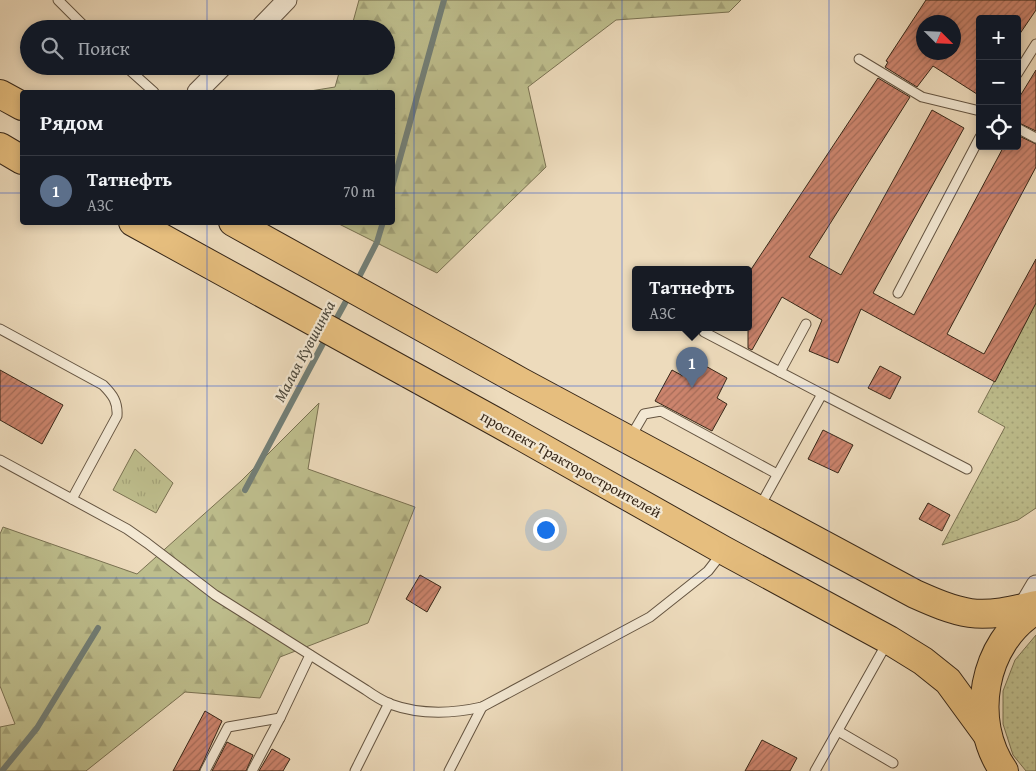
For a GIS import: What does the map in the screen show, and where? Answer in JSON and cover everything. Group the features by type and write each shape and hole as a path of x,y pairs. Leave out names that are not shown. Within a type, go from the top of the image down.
{"main road":[{"path":"0,94 20,105"},
{"path":"0,147 20,159"},
{"name":"проспект Тракторостроителей","path":"138,225 498,423 723,550 889,640 923,661 948,681 986,733"},
{"path":"238,225 521,382 915,594 948,608 971,613 992,613 1031,608"},
{"path":"999,767 986,733 984,705 988,676 997,653 1031,608"}],"street":[{"path":"268,20 288,0"},
{"path":"199,90 214,75"},
{"path":"1031,608 1036,585"}],"lane":[{"path":"58,0 78,20"},
{"path":"1021,68 1036,44"},
{"path":"859,59 922,97 976,110"},
{"path":"135,75 152,90"},
{"path":"1021,130 1036,138"},
{"path":"898,293 976,146"},
{"path":"780,372 806,324"},
{"path":"0,329 102,385 115,398 118,408 117,416 72,499"},
{"path":"704,332 968,469"},
{"path":"757,510 822,394"},
{"path":"629,439 644,414 660,411 777,474"},
{"path":"0,460 132,533 215,595 389,703 418,711 440,713 465,711 482,707 650,617 708,571 723,550"},
{"path":"815,771 889,640"},
{"path":"252,771 310,655"},
{"path":"355,771 389,703"},
{"path":"448,771 482,707"},
{"path":"204,771 228,727 280,718"},
{"path":"838,731 893,763"}],"green space":[{"path":"359,0 741,0 729,12 616,20 528,87 546,167 437,273 341,225 395,225 395,90 316,90 335,87 338,75 395,75 395,20 353,20"},
{"path":"1036,303 1036,508 1018,520 942,545 1005,427 978,412"},
{"path":"319,403 308,469 415,507 368,623 280,657 260,698 185,692 86,771 0,771 0,727 15,724 0,686 0,534 3,527 137,574 241,481"},
{"path":"135,449 173,483 156,513 113,490"},
{"path":"1036,635 1036,771 1026,771 1013,755 1003,724 1003,691 1015,660"}],"building":[{"path":"926,0 1036,0 1036,10 1021,32 1021,15 976,15 976,93 933,66 917,87 885,67 888,62 886,61 916,15 916,60 961,60 961,15 916,15"},
{"path":"1036,70 1036,131 1021,124 1021,94"},
{"path":"878,78 910,97 809,257 841,275 932,110 964,128 873,293 914,315 1002,150 1021,150 1021,137 1036,144 1036,167 947,334 984,354 1036,259 1036,303 995,382 861,309 838,363 809,351 822,320 782,297 752,350 748,348 748,331 752,331 752,268"},
{"path":"693,359 727,378 717,398 727,404 712,431 655,401 672,370 683,376"},
{"path":"880,366 901,377 890,399 868,388"},
{"path":"0,370 63,405 42,444 0,420"},
{"path":"823,430 853,445 838,473 808,459"},
{"path":"928,503 950,515 942,531 919,519"},
{"path":"420,575 441,587 427,612 406,599"},
{"path":"205,711 222,721 199,771 173,771"},
{"path":"762,740 797,758 790,771 745,771"},
{"path":"227,742 253,755 246,771 212,771"},
{"path":"272,749 290,759 283,771 259,771"}],"waterway":[{"name":"Малая Кувшинка","path":"395,176 444,0"},
{"name":"Малая Кувшинка","path":"356,283 377,242 382,225"},
{"name":"Малая Кувшинка","path":"333,325 350,294"},
{"name":"Малая Кувшинка","path":"245,490 327,336"},
{"name":"Малая Кувшинка","path":"2,771 37,728 98,628"}],"place":[{"name":"Татнефть","path":"692,388"}]}
